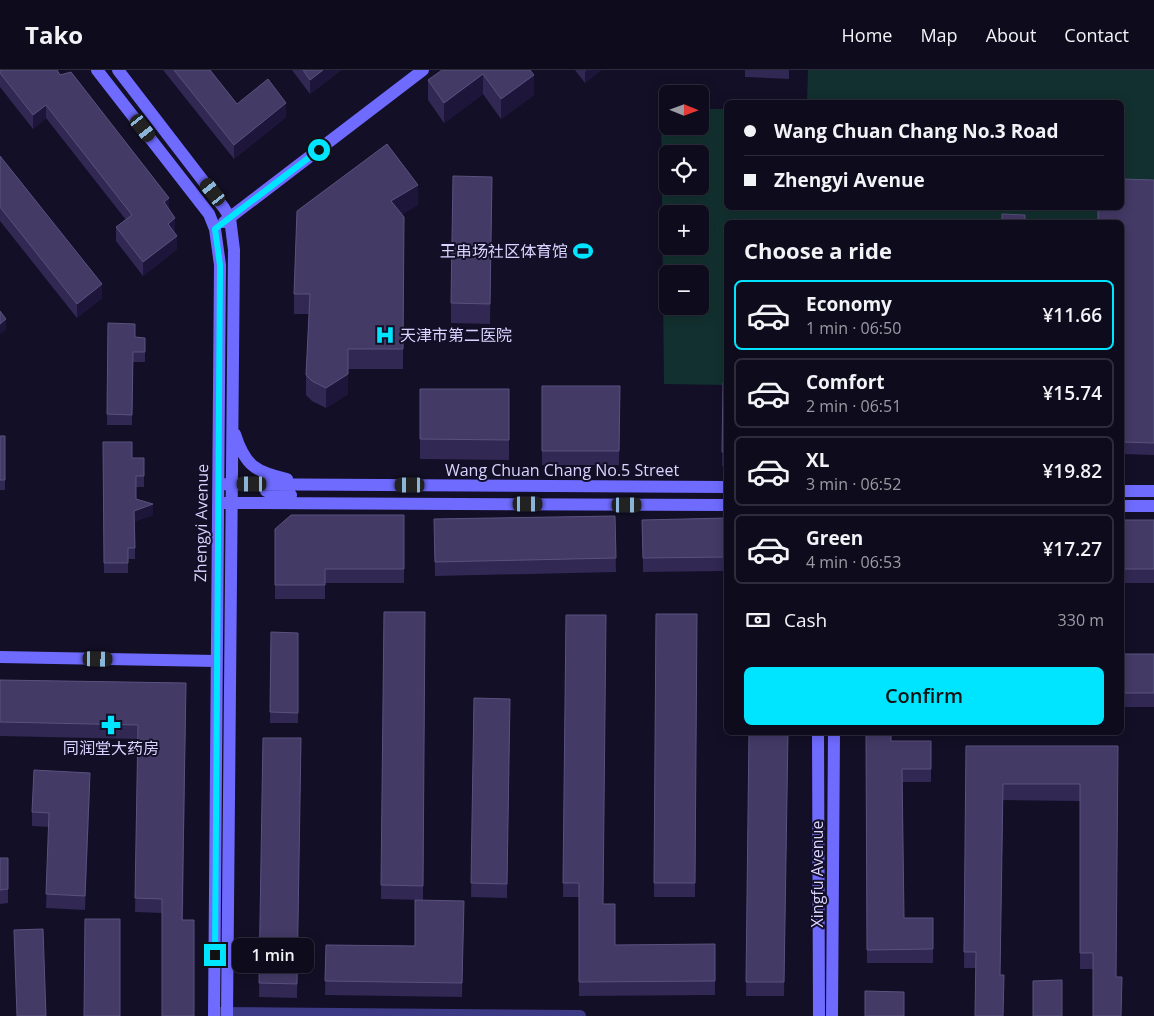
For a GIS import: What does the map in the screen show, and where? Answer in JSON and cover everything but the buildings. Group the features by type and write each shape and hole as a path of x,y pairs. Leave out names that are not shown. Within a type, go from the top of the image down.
{"street":[{"name":"Zhengyi Avenue","path":"98,70 200,201 215,229 220,265 216,661 220,1015"},
{"name":"Zhengyi Avenue","path":"118,70 213,192 230,218 234,250 232,503 220,1015"},
{"path":"215,229 423,70"},
{"path":"232,425 242,452 250,465 263,473 292,480"},
{"path":"219,426 226,467 236,479 254,488 290,495"},
{"name":"Wang Chuan Chang No.5 Street","path":"218,484 724,487"},
{"path":"1124,491 1154,491"},
{"path":"218,503 724,505"},
{"path":"1124,506 1154,506"},
{"path":"0,657 216,661"},
{"name":"Xingfu Avenue","path":"818,735 819,1016"},
{"name":"Xingfu Avenue","path":"832,1016 834,735"},
{"path":"220,1015 580,1016"}],"green space":[{"path":"808,70 1154,70 1154,187 1124,190 1124,100 807,100"},
{"path":"709,109 724,109 724,210 1099,210 1098,220 724,220 724,385 664,384 663,315 709,315 709,265 663,265 663,255 709,255 709,205 662,205 662,195 709,195 709,145 661,145 661,135 709,135"}],"place":[{"name":"王串场社区体育馆","path":"583,251"},
{"name":"天津市第二医院","path":"385,335"},
{"name":"同润堂大药房","path":"111,725"}],"route":[{"path":"215,955 220,265 215,229 319,150"}]}
